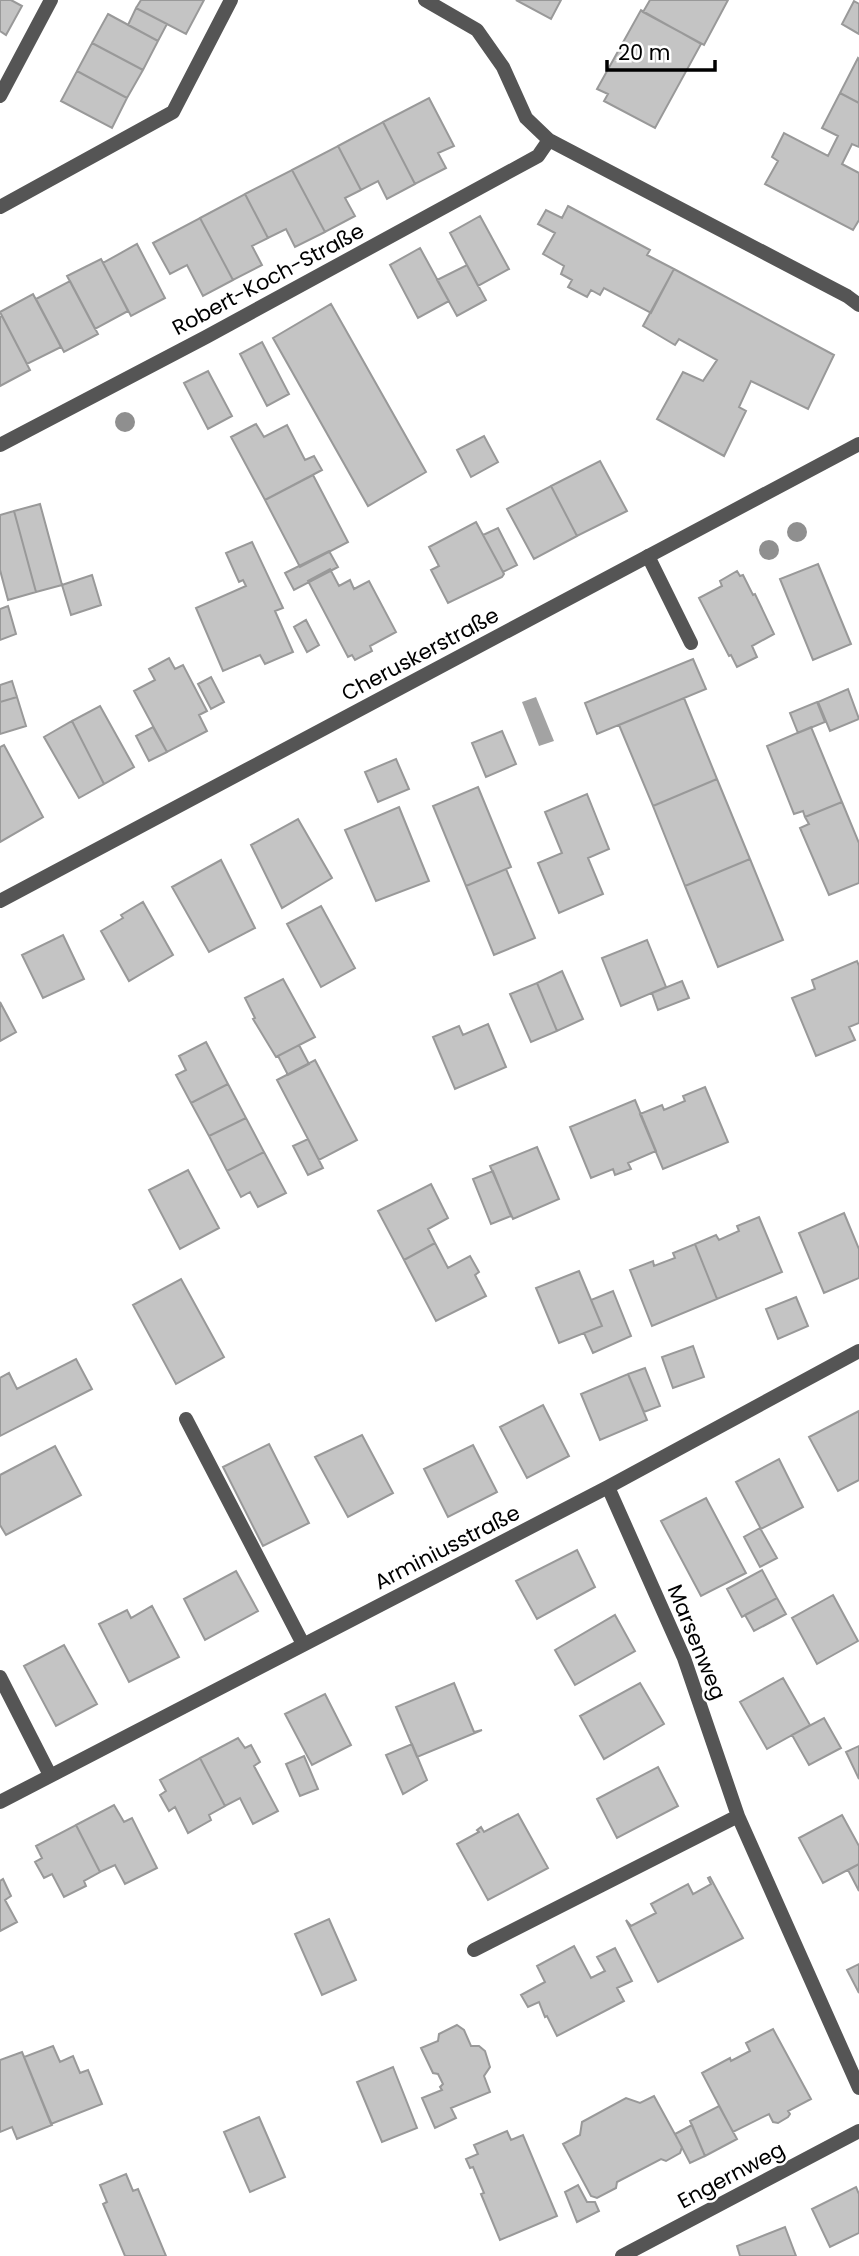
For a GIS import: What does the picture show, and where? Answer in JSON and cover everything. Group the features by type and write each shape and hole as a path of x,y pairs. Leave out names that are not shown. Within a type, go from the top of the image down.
{"street":[{"path":"0,96 51,0"},
{"path":"0,207 173,113 231,0"},
{"path":"425,0 477,30 503,67 526,118 549,140 847,296 859,305"},
{"name":"Robert-Koch-Straße","path":"0,445 227,326 538,156 549,140"},
{"name":"Cheruskerstraße","path":"0,901 859,444"},
{"path":"648,556 691,643"},
{"name":"Arminiusstraße","path":"0,1802 608,1487 859,1351"},
{"path":"186,1419 303,1644"},
{"name":"Marsenweg","path":"608,1487 684,1658 738,1816 859,2088"},
{"path":"0,1677 50,1775"},
{"path":"474,1950 738,1816"},
{"name":"Engernweg","path":"622,2256 859,2131"}],"shaded area":[{"path":"536,697 554,741 539,746 522,702"}],"building":[{"path":"0,0 11,0 22,6 6,35 0,31"},
{"path":"141,0 204,0 186,34 136,8"},
{"path":"516,0 561,0 551,19"},
{"path":"650,0 728,0 704,45 643,12"},
{"path":"854,1 859,4 859,34 842,24"},
{"path":"136,8 167,24 158,41 128,25"},
{"path":"641,10 701,44 655,128 604,101 608,94 597,89"},
{"path":"108,14 158,41 143,70 92,43"},
{"path":"92,43 143,70 127,98 77,71"},
{"path":"859,59 859,103 840,93"},
{"path":"77,71 127,98 112,128 61,101"},
{"path":"840,93 859,103 859,147 852,144 842,164 859,173 859,220 853,230 765,184 778,161 772,157 784,133 828,156 838,136 822,128"},
{"path":"429,98 454,146 438,153 446,168 415,184 383,122"},
{"path":"383,122 415,184 387,199 378,181 361,190 338,146"},
{"path":"338,146 361,190 345,198 355,216 325,232 292,170"},
{"path":"292,170 325,232 295,247 286,229 268,238 245,194"},
{"path":"245,194 268,238 252,246 262,265 233,280 200,218"},
{"path":"568,206 650,250 647,255 674,269 651,313 604,288 600,295 591,290 587,297 568,287 572,280 561,274 564,266 543,254 555,233 538,224 546,210 562,218"},
{"path":"480,216 509,269 478,286 450,233"},
{"path":"200,218 233,280 203,296 187,265 170,274 153,243"},
{"path":"137,244 165,298 131,316 103,263"},
{"path":"420,248 449,301 418,318 390,265"},
{"path":"101,259 128,311 95,329 67,276"},
{"path":"467,265 486,300 457,316 437,280"},
{"path":"674,269 834,355 808,409 751,381 739,407 746,411 724,456 657,419 683,372 703,381 717,360 679,339 675,345 643,326"},
{"path":"70,281 98,334 64,352 36,299"},
{"path":"33,294 61,347 27,364 0,312"},
{"path":"331,304 426,472 368,506 273,338"},
{"path":"2,316 30,370 0,386 0,317"},
{"path":"262,342 289,394 267,406 240,354"},
{"path":"208,371 232,416 208,429 184,383"},
{"path":"256,424 264,437 287,425 305,460 314,456 322,470 265,500 231,437"},
{"path":"484,436 498,462 471,477 457,450"},
{"path":"600,461 627,511 577,536 551,486"},
{"path":"313,475 348,542 300,567 265,500"},
{"path":"551,486 577,536 534,559 507,509"},
{"path":"40,504 62,585 36,592 14,511"},
{"path":"14,511 36,592 8,600 0,570 0,515"},
{"path":"476,522 504,574 448,603 431,570 439,566 429,547"},
{"path":"498,528 517,565 503,572 483,535"},
{"path":"252,542 283,608 275,611 293,652 265,664 260,655 223,671 196,608 246,586 243,580 239,582 226,553"},
{"path":"329,551 338,567 294,590 285,573"},
{"path":"818,564 851,644 813,660 780,579"},
{"path":"330,569 339,586 350,580 354,589 369,581 396,632 370,646 372,651 355,660 352,655 348,657 308,581"},
{"path":"737,571 740,576 743,575 753,595 755,594 774,634 752,646 757,657 737,667 699,598 722,586 720,581"},
{"path":"92,575 101,605 71,615 62,585"},
{"path":"8,606 16,634 0,640 0,609"},
{"path":"306,620 319,645 307,652 294,627"},
{"path":"169,658 175,669 183,665 207,711 199,715 207,731 167,752 134,691 155,680 149,669"},
{"path":"693,659 706,689 597,734 585,703"},
{"path":"211,677 224,702 211,709 198,684"},
{"path":"12,681 17,697 0,702 0,685"},
{"path":"848,689 859,719 830,731 818,702"},
{"path":"17,697 26,726 0,734 0,702"},
{"path":"684,698 717,779 653,806 619,725"},
{"path":"817,702 825,722 798,733 790,713"},
{"path":"100,706 134,767 104,784 72,721"},
{"path":"72,721 104,784 79,798 44,737"},
{"path":"153,727 167,752 149,761 136,736"},
{"path":"811,727 842,802 805,817 803,811 794,814 767,746"},
{"path":"502,731 516,764 486,777 472,743"},
{"path":"4,745 43,817 0,842 0,747"},
{"path":"396,759 409,789 378,802 365,772"},
{"path":"717,779 750,859 685,886 653,806"},
{"path":"478,787 511,867 466,886 433,806"},
{"path":"587,794 609,849 588,858 603,894 559,913 538,863 562,853 545,812"},
{"path":"842,802 859,843 859,883 829,895 800,828 809,824 805,817"},
{"path":"399,807 429,881 376,901 345,830"},
{"path":"298,819 332,878 282,908 251,845"},
{"path":"750,859 783,940 718,967 685,886"},
{"path":"221,860 255,928 209,952 172,887"},
{"path":"506,869 535,938 494,955 466,886"},
{"path":"143,902 173,955 129,981 101,931"},
{"path":"321,906 355,968 321,987 287,924"},
{"path":"63,935 84,979 43,998 22,955"},
{"path":"647,940 666,987 621,1006 602,958"},
{"path":"857,961 859,1023 849,1027 855,1040 816,1056 792,998 815,989 812,980"},
{"path":"562,971 583,1019 557,1031 537,983"},
{"path":"283,979 315,1037 276,1057 253,1019 255,1018 245,998"},
{"path":"682,981 689,998 658,1010 652,993"},
{"path":"537,983 557,1031 531,1042 510,994"},
{"path":"0,1002 16,1032 0,1041"},
{"path":"488,1024 506,1067 455,1089 433,1037 459,1026 463,1035"},
{"path":"206,1042 228,1084 191,1103 176,1075 186,1070 179,1056"},
{"path":"299,1045 309,1064 288,1075 278,1056"},
{"path":"315,1060 357,1140 319,1160 277,1080"},
{"path":"228,1084 246,1118 209,1136 191,1103"},
{"path":"705,1087 728,1142 663,1169 640,1114 662,1105 664,1110 685,1101 683,1096"},
{"path":"635,1100 656,1151 628,1163 631,1169 615,1175 613,1169 591,1178 570,1127"},
{"path":"246,1118 264,1152 227,1171 209,1136"},
{"path":"308,1139 323,1168 308,1175 293,1146"},
{"path":"537,1147 559,1199 513,1219 490,1166"},
{"path":"264,1152 286,1193 258,1207 250,1192 241,1197 227,1171"},
{"path":"188,1170 219,1228 180,1249 149,1190"},
{"path":"493,1171 511,1216 491,1224 473,1179"},
{"path":"431,1184 448,1218 428,1229 435,1243 404,1260 378,1211"},
{"path":"844,1213 859,1249 859,1278 824,1293 799,1233"},
{"path":"759,1217 782,1272 717,1299 695,1244 716,1235 719,1240 739,1231 737,1226"},
{"path":"435,1243 448,1268 470,1256 479,1272 475,1275 486,1296 436,1321 404,1260"},
{"path":"695,1244 717,1299 652,1326 630,1270 653,1261 654,1266 675,1258 673,1253"},
{"path":"579,1271 602,1326 559,1343 536,1288"},
{"path":"181,1279 224,1357 176,1384 133,1305"},
{"path":"613,1291 631,1336 593,1353 584,1333 602,1326 591,1300"},
{"path":"796,1297 808,1326 778,1339 766,1309"},
{"path":"693,1346 704,1377 673,1388 662,1357"},
{"path":"76,1359 92,1389 0,1436 0,1378 9,1373 17,1389"},
{"path":"645,1368 660,1406 644,1412 628,1374"},
{"path":"628,1374 647,1420 600,1440 581,1394"},
{"path":"543,1405 569,1456 527,1478 500,1427"},
{"path":"859,1411 859,1480 838,1491 809,1437"},
{"path":"362,1435 393,1493 348,1517 315,1457"},
{"path":"269,1444 309,1523 263,1546 223,1467"},
{"path":"473,1445 497,1492 448,1517 424,1469"},
{"path":"55,1446 81,1495 6,1535 0,1525 0,1475"},
{"path":"779,1459 803,1507 761,1529 736,1482"},
{"path":"706,1498 746,1573 701,1596 661,1521"},
{"path":"760,1528 777,1558 760,1567 744,1537"},
{"path":"577,1550 595,1587 537,1619 516,1581"},
{"path":"762,1570 777,1598 742,1617 727,1589"},
{"path":"236,1571 258,1611 205,1640 184,1599"},
{"path":"833,1595 858,1641 817,1664 792,1618"},
{"path":"777,1598 786,1614 754,1631 745,1615"},
{"path":"152,1606 179,1657 129,1682 99,1624 127,1610 131,1618"},
{"path":"615,1615 635,1651 575,1685 555,1650"},
{"path":"64,1645 97,1704 56,1726 24,1666"},
{"path":"783,1678 810,1725 767,1749 740,1702"},
{"path":"454,1683 474,1732 482,1730 417,1757 396,1707"},
{"path":"640,1683 664,1724 604,1759 580,1716"},
{"path":"325,1694 351,1745 312,1765 285,1714"},
{"path":"824,1718 841,1748 809,1765 792,1735"},
{"path":"238,1738 245,1748 251,1745 260,1762 254,1766 278,1811 253,1824 240,1798 225,1806 200,1758"},
{"path":"412,1744 427,1780 403,1794 386,1755"},
{"path":"859,1746 859,1779 846,1752"},
{"path":"304,1756 318,1789 300,1796 286,1764"},
{"path":"200,1758 225,1806 209,1815 211,1820 188,1833 175,1807 169,1811 160,1795 166,1791 160,1780"},
{"path":"658,1767 678,1806 617,1838 597,1799"},
{"path":"114,1805 124,1822 132,1818 157,1868 125,1884 115,1865 100,1872 76,1825"},
{"path":"518,1814 548,1868 488,1900 457,1844 479,1832 477,1830 481,1827 484,1832"},
{"path":"842,1815 859,1846 859,1864 823,1883 799,1838"},
{"path":"76,1825 100,1872 84,1881 86,1886 64,1897 52,1874 44,1878 35,1862 42,1858 36,1846"},
{"path":"859,1864 859,1891 848,1870"},
{"path":"710,1877 743,1938 658,1982 626,1920 631,1926 656,1913 651,1904 688,1884 693,1894 711,1884 708,1878"},
{"path":"3,1879 11,1896 5,1900 17,1922 0,1931 0,1881"},
{"path":"329,1919 356,1980 322,1995 295,1934"},
{"path":"574,1946 591,1978 605,1971 597,1957 615,1948 632,1981 617,1988 624,2001 557,2036 539,2002 528,2007 521,1995 545,1982 537,1966"},
{"path":"859,1964 859,1993 847,1970"},
{"path":"457,2025 464,2030 471,2046 479,2046 485,2051 490,2067 484,2076 490,2092 451,2108 456,2118 435,2128 422,2098 442,2090 440,2087 443,2084 438,2074 433,2073 421,2048 438,2041 439,2034"},
{"path":"773,2029 811,2099 788,2111 788,2117 778,2123 773,2122 769,2114 733,2132 702,2073 750,2051 746,2043"},
{"path":"53,2046 60,2062 73,2056 80,2073 88,2070 102,2104 51,2124 24,2057"},
{"path":"22,2052 52,2125 17,2139 12,2127 0,2132 0,2060"},
{"path":"393,2067 417,2128 382,2142 357,2082"},
{"path":"654,2096 682,2147 680,2153 666,2161 661,2159 617,2182 616,2188 597,2198 591,2196 563,2144 580,2135 582,2122 626,2098 640,2103"},
{"path":"719,2106 737,2139 705,2156 690,2121"},
{"path":"259,2117 285,2177 250,2192 224,2132"},
{"path":"692,2125 705,2156 690,2163 675,2134"},
{"path":"507,2131 511,2140 523,2135 557,2216 500,2240 481,2194 484,2193 473,2167 470,2168 466,2159 478,2154 474,2145"},
{"path":"126,2174 133,2191 138,2189 166,2256 125,2256 103,2204 107,2202 100,2185"},
{"path":"578,2185 587,2202 595,2202 599,2211 577,2222 565,2192"},
{"path":"856,2187 859,2194 859,2233 830,2247 812,2209"},
{"path":"785,2227 796,2256 740,2256 737,2246"}]}
